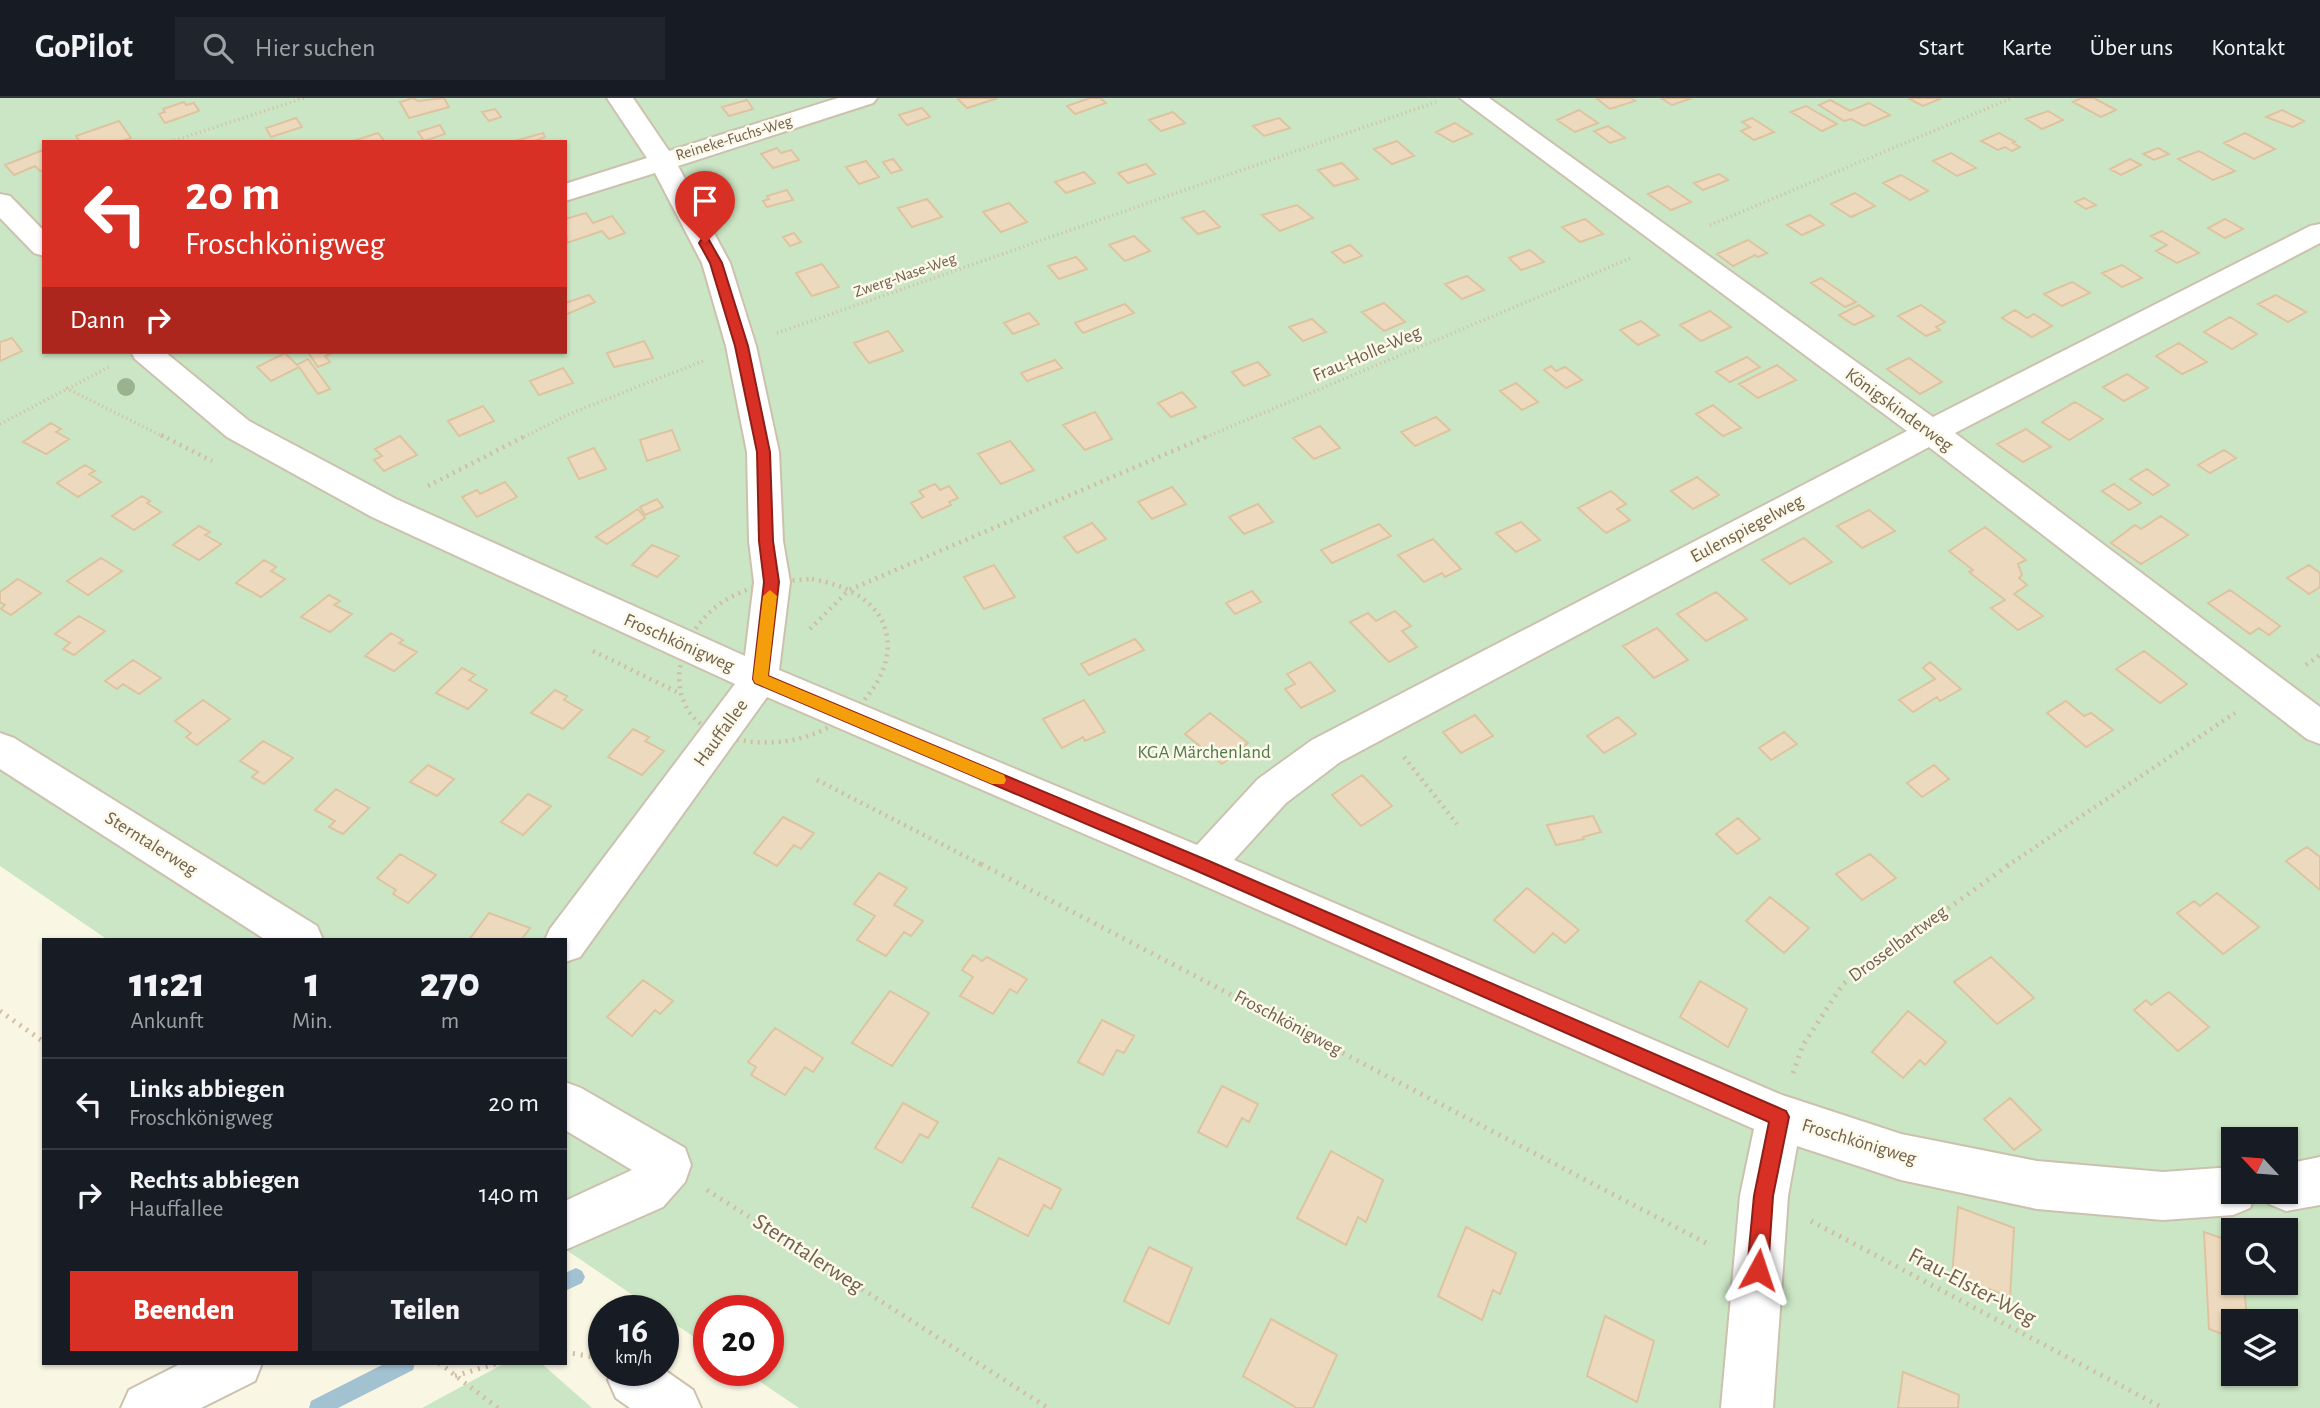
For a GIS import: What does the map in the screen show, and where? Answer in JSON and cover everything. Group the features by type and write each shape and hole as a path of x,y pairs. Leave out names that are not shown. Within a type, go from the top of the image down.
{"street":[{"name":"Hauffallee","path":"567,940 760,679 772,582 766,541 763,452 741,346 716,263 661,160 620,98"},
{"name":"Reineke-Fuchs-Weg","path":"567,192 661,160 864,98"},
{"name":"Königskinderweg","path":"1473,98 1931,432 2320,728"},
{"path":"0,202 42,245"},
{"name":"Eulenspiegelweg","path":"1203,866 1272,791 1326,751 1931,432 2320,232"},
{"name":"Froschkönigweg","path":"148,354 238,429 384,508 760,679 1203,866 1779,1117 1901,1157 2037,1185 2162,1196 2221,1192"},
{"name":"Sterntalerweg","path":"0,749 299,938"},
{"path":"567,1105 668,1166 646,1190 567,1225"},
{"path":"1747,1408 1764,1196 1779,1117"},
{"path":"2298,1185 2320,1181"},
{"path":"147,1408 233,1365"},
{"path":"642,1386 675,1408"}],"path":[{"path":"176,140 304,98"},
{"name":"Zwerg-Nase-Weg","path":"384,508 569,414 741,346 1446,98"},
{"name":"Frau-Holle-Weg","path":"760,679 849,590 2012,98"},
{"path":"0,424 115,364"},
{"name":"Drosselbartweg","path":"1779,1117 1802,1045 1843,984 2002,869 2320,655"},
{"path":"1378,723 1457,824"},
{"name":"Froschkönigweg","path":"817,780 1194,973 1758,1270"},
{"path":"0,1012 42,1041"},
{"name":"Sterntalerweg","path":"668,1166 1048,1408"},
{"name":"Frau-Elster-Weg","path":"1764,1196 2163,1408"},
{"path":"567,1353 588,1360"},
{"path":"441,1365 498,1408"},
{"path":"455,1376 491,1365"}],"green space":[{"name":"KGA Märchenland","path":"0,98 2320,98 2320,1408 799,1408 767,1386 784,1386 784,1295 693,1295 693,1336 679,1327 679,1295 633,1295 567,1250 567,938 105,938 0,866"},
{"path":"501,1365 543,1365 592,1408 422,1408"}],"building":[{"path":"413,98 418,101 444,98 449,107 409,118 400,102"},
{"path":"998,98 967,108 958,99"},
{"path":"1090,98 1100,98 1106,103 1075,114 1067,106"},
{"path":"1596,98 1631,98 1635,101 1610,109"},
{"path":"1661,98 1692,98 1672,105"},
{"path":"1908,98 1938,98 1940,99 1923,106"},
{"path":"2081,98 2094,98 2116,110 2101,117 2073,102"},
{"path":"747,100 753,109 729,116 722,107"},
{"path":"1830,100 1850,111 1869,103 1890,115 1864,126 1851,119 1844,121 1819,105"},
{"path":"184,102 186,105 194,103 199,111 165,123 159,114 165,112 163,109"},
{"path":"1806,106 1837,124 1822,131 1791,112"},
{"path":"922,108 930,117 907,125 899,115"},
{"path":"495,109 501,117 489,121 482,112"},
{"path":"1579,110 1598,123 1575,132 1557,120"},
{"path":"2282,110 2304,121 2293,127 2266,117"},
{"path":"2048,111 2063,120 2042,129 2026,119"},
{"path":"1173,112 1185,123 1161,131 1149,120"},
{"path":"296,118 302,127 271,137 266,128"},
{"path":"1279,118 1290,128 1264,136 1253,126"},
{"path":"1752,118 1774,132 1754,140 1741,131 1750,127 1742,122"},
{"path":"119,121 131,138 79,140 76,136"},
{"path":"1455,123 1472,134 1453,142 1436,132"},
{"path":"440,125 445,134 423,140 418,132"},
{"path":"1608,126 1625,138 1610,143 1594,131"},
{"path":"378,133 383,140 356,140"},
{"path":"543,133 545,137 537,140 518,140"},
{"path":"1999,133 2020,147 2012,151 2005,147 1998,150 1981,141"},
{"path":"2245,133 2275,149 2254,159 2224,143"},
{"path":"1397,141 1414,156 1392,164 1374,149"},
{"path":"777,148 781,153 791,150 799,160 773,168 761,154"},
{"path":"2158,148 2169,154 2154,160 2143,154"},
{"path":"42,150 42,170 35,166 14,175 5,165"},
{"path":"2199,151 2235,171 2213,180 2178,159"},
{"path":"1951,153 1976,168 1957,176 1933,161"},
{"path":"893,159 902,170 891,173 883,162"},
{"path":"2130,159 2141,165 2121,175 2110,169"},
{"path":"866,161 879,177 859,184 846,167"},
{"path":"1342,163 1358,179 1334,186 1318,170"},
{"path":"1146,164 1155,174 1128,183 1118,173"},
{"path":"1084,172 1095,183 1066,193 1055,182"},
{"path":"1719,174 1728,180 1703,190 1694,183"},
{"path":"1901,175 1928,191 1910,200 1883,183"},
{"path":"1668,186 1691,202 1671,210 1648,194"},
{"path":"787,190 793,200 767,207 763,201 769,199 767,196"},
{"path":"1855,193 1875,206 1851,217 1831,204"},
{"path":"2084,198 2096,205 2086,209 2075,202"},
{"path":"927,199 942,217 912,227 898,208"},
{"path":"1009,203 1027,222 1001,232 983,212"},
{"path":"1297,205 1313,218 1280,231 1262,215"},
{"path":"1204,211 1220,227 1198,234 1182,218"},
{"path":"586,213 593,223 612,216 625,233 609,239 602,231 567,243 567,218"},
{"path":"1810,215 1824,225 1802,235 1787,225"},
{"path":"1585,219 1603,234 1580,242 1562,227"},
{"path":"2225,219 2243,229 2225,238 2208,228"},
{"path":"2162,231 2199,253 2177,263 2156,251 2167,245 2151,236"},
{"path":"794,233 801,242 790,246 783,237"},
{"path":"1134,236 1150,251 1125,261 1109,245"},
{"path":"1748,240 1767,253 1758,257 1755,255 1733,266 1717,254"},
{"path":"1350,245 1362,256 1344,263 1332,252"},
{"path":"1530,250 1544,262 1521,270 1509,258"},
{"path":"1076,257 1087,269 1059,279 1048,266"},
{"path":"822,264 839,287 812,296 796,273"},
{"path":"2122,265 2142,278 2122,287 2102,273"},
{"path":"1467,276 1484,290 1462,299 1445,284"},
{"path":"1821,278 1856,302 1845,307 1811,283"},
{"path":"2072,282 2090,293 2062,306 2044,294"},
{"path":"589,295 595,302 567,314 567,302"},
{"path":"2276,295 2306,312 2288,322 2258,304"},
{"path":"1384,303 1405,322 1384,331 1362,312"},
{"path":"1125,304 1134,313 1083,333 1075,323"},
{"path":"1859,305 1874,316 1854,325 1839,315"},
{"path":"1921,305 1945,322 1936,327 1940,330 1926,336 1898,316"},
{"path":"2015,310 2027,318 2034,314 2052,326 2032,337 2002,318"},
{"path":"1710,311 1731,327 1701,341 1680,325"},
{"path":"1029,313 1039,324 1013,334 1004,323"},
{"path":"2230,317 2257,334 2232,349 2204,332"},
{"path":"1312,319 1326,332 1303,341 1289,327"},
{"path":"1641,321 1659,335 1638,345 1620,330"},
{"path":"888,331 903,351 869,363 854,343"},
{"path":"12,338 22,351 0,361 0,342"},
{"path":"644,341 653,358 614,367 607,353"},
{"path":"2179,343 2207,362 2182,374 2156,356"},
{"path":"283,354 297,365 308,359 330,389 318,394 299,367 271,381 257,367"},
{"path":"309,354 330,354 325,356 330,362 318,367"},
{"path":"1747,357 1760,367 1730,382 1716,372"},
{"path":"1909,358 1942,382 1920,394 1887,369"},
{"path":"1055,360 1062,368 1027,381 1021,373"},
{"path":"1258,362 1270,375 1244,386 1232,372"},
{"path":"1777,365 1796,380 1758,398 1739,384"},
{"path":"1551,366 1556,371 1565,367 1582,380 1566,388 1544,370"},
{"path":"563,368 573,383 539,395 530,381"},
{"path":"2127,374 2148,388 2124,401 2103,387"},
{"path":"1516,383 1538,402 1522,410 1500,391"},
{"path":"1182,392 1196,407 1171,417 1158,403"},
{"path":"2075,402 2103,419 2069,440 2042,422"},
{"path":"1713,405 1741,428 1723,436 1696,414"},
{"path":"483,406 494,421 459,436 448,421"},
{"path":"1095,412 1112,439 1085,450 1063,425"},
{"path":"1436,417 1450,430 1415,446 1401,432"},
{"path":"51,423 61,429 56,432 69,439 46,454 23,442"},
{"path":"1320,426 1340,448 1314,459 1293,438"},
{"path":"2026,429 2051,447 2023,462 1997,444"},
{"path":"672,430 680,450 647,461 640,440"},
{"path":"400,436 417,455 384,471 374,460 382,456 375,449"},
{"path":"1010,441 1034,470 1001,484 978,454"},
{"path":"594,448 606,469 579,479 568,458"},
{"path":"2224,450 2236,458 2210,473 2198,465"},
{"path":"85,465 95,471 89,474 101,482 78,497 57,483"},
{"path":"2147,469 2169,485 2153,495 2130,479"},
{"path":"1697,477 1719,495 1693,509 1671,491"},
{"path":"505,482 517,497 477,517 462,497 477,490 480,494"},
{"path":"935,484 940,490 949,486 958,498 949,502 951,505 922,518 911,503 924,497 919,491"},
{"path":"2114,484 2141,503 2129,510 2102,491"},
{"path":"1172,487 1186,504 1152,519 1138,502"},
{"path":"1611,491 1626,504 1617,509 1630,520 1606,533 1578,508"},
{"path":"142,496 150,501 147,503 161,512 134,530 112,516"},
{"path":"657,499 663,507 645,515 640,507"},
{"path":"1258,504 1273,522 1244,534 1229,517"},
{"path":"638,509 645,518 607,544 596,537"},
{"path":"1869,510 1895,531 1862,548 1837,526"},
{"path":"2161,516 2188,535 2141,564 2111,543 2135,525 2141,529"},
{"path":"1521,522 1540,540 1516,552 1496,533"},
{"path":"1092,523 1106,539 1077,553 1064,537"},
{"path":"1379,524 1391,536 1332,563 1321,550"},
{"path":"199,526 210,532 205,535 221,544 199,560 173,545"},
{"path":"1985,527 2026,560 2018,564 2022,575 2019,578 2027,585 2014,594 2043,616 2018,630 1991,608 2005,600 1969,572 1973,570 1949,551"},
{"path":"1804,538 1832,562 1790,584 1762,560"},
{"path":"1433,539 1461,569 1445,577 1442,573 1424,582 1398,555"},
{"path":"652,545 679,556 657,577 632,565"},
{"path":"101,558 122,571 88,595 67,581"},
{"path":"264,560 276,567 271,571 285,579 261,597 236,583"},
{"path":"994,565 1015,597 984,609 964,577"},
{"path":"2309,565 2320,573 2320,587 2309,594 2287,578"},
{"path":"18,579 41,593 11,615 1,609 5,605 0,602 0,592"},
{"path":"2230,590 2280,626 2269,635 2259,628 2250,634 2208,603"},
{"path":"1252,591 1261,602 1235,614 1226,603"},
{"path":"1716,592 1747,619 1706,641 1677,614"},
{"path":"329,595 340,601 334,605 352,614 330,632 301,617"},
{"path":"1395,611 1411,626 1402,631 1417,647 1389,662 1350,622 1368,613 1376,621"},
{"path":"79,616 105,631 74,655 63,649 70,643 55,634"},
{"path":"1657,628 1688,660 1654,678 1623,646"},
{"path":"391,633 403,640 399,643 417,652 394,671 365,656"},
{"path":"1135,639 1144,650 1089,675 1081,664"},
{"path":"2144,651 2187,684 2160,703 2116,669"},
{"path":"133,660 161,678 139,694 123,684 117,689 105,681"},
{"path":"1310,662 1335,691 1301,708 1285,689 1295,684 1287,674"},
{"path":"1930,662 1961,689 1940,701 1937,697 1913,712 1899,700 1935,679 1923,668"},
{"path":"462,668 475,675 469,680 487,690 468,709 436,693"},
{"path":"555,690 567,696 564,700 582,710 563,729 531,713"},
{"path":"203,700 230,719 197,745 186,737 191,733 175,721"},
{"path":"1084,700 1105,732 1085,741 1083,737 1062,748 1043,719"},
{"path":"2066,701 2084,716 2091,713 2113,730 2086,747 2047,713"},
{"path":"1210,713 1248,743 1222,764 1185,734"},
{"path":"1475,715 1493,736 1461,753 1443,732"},
{"path":"1618,717 1636,734 1604,753 1587,736"},
{"path":"633,729 649,737 645,741 664,751 642,775 608,757"},
{"path":"1784,732 1797,744 1771,760 1759,748"},
{"path":"263,741 293,758 264,784 252,777 258,772 240,761"},
{"path":"428,765 454,779 437,796 410,782"},
{"path":"1934,765 1949,779 1922,797 1907,783"},
{"path":"1362,775 1392,806 1361,826 1332,795"},
{"path":"336,789 369,808 343,834 329,827 335,821 315,810"},
{"path":"528,794 551,806 523,835 501,822"},
{"path":"1593,816 1601,832 1556,845 1547,825"},
{"path":"783,817 814,833 801,849 794,845 777,866 754,853"},
{"path":"1738,818 1760,839 1737,854 1716,834"},
{"path":"2307,847 2320,857 2320,890 2286,861"},
{"path":"400,854 436,875 408,903 393,894 396,890 377,878"},
{"path":"1870,854 1896,878 1862,900 1836,874"},
{"path":"879,873 907,888 894,905 923,921 911,936 904,932 886,956 857,940 875,916 854,904"},
{"path":"1527,888 1579,930 1565,943 1553,933 1534,953 1494,920"},
{"path":"2217,893 2259,927 2223,954 2177,913 2194,901 2200,906"},
{"path":"1770,897 1809,928 1784,953 1746,921"},
{"path":"489,913 530,928 522,938 470,938"},
{"path":"973,955 982,961 987,957 1027,979 1017,993 1010,989 993,1014 960,996 973,977 962,970"},
{"path":"1991,957 2034,998 1997,1024 1954,982"},
{"path":"643,980 673,1001 660,1014 655,1010 632,1036 607,1017"},
{"path":"1700,981 1747,1009 1728,1047 1680,1017"},
{"path":"890,991 929,1013 892,1066 852,1043"},
{"path":"2169,992 2209,1027 2178,1051 2134,1010 2146,1000 2151,1005"},
{"path":"1908,1011 1946,1042 1925,1065 1920,1060 1903,1078 1872,1052"},
{"path":"1102,1020 1134,1036 1124,1053 1117,1050 1103,1075 1078,1062"},
{"path":"775,1028 823,1058 813,1072 805,1067 785,1095 751,1075 756,1067 748,1062"},
{"path":"1222,1086 1258,1104 1249,1122 1242,1118 1227,1147 1198,1132"},
{"path":"2010,1098 2041,1130 2014,1150 1984,1119"},
{"path":"903,1103 938,1122 928,1138 920,1134 902,1163 875,1148"},
{"path":"1331,1151 1383,1180 1366,1222 1358,1217 1346,1245 1297,1218"},
{"path":"999,1158 1061,1189 1051,1209 1044,1205 1028,1236 972,1207"},
{"path":"1958,1207 2014,1228 2010,1297 1952,1275"},
{"path":"1466,1227 1516,1253 1500,1294 1493,1290 1482,1320 1438,1296"},
{"path":"2204,1232 2221,1238 2221,1295 2245,1295 2246,1309 2221,1309 2221,1334 2209,1329"},
{"path":"1149,1247 1192,1268 1169,1324 1124,1301"},
{"path":"1605,1316 1654,1341 1637,1402 1587,1376"},
{"path":"1271,1319 1337,1355 1313,1408 1297,1408 1243,1376"},
{"path":"1903,1372 1959,1395 1958,1408 1898,1408"}],"waterway":[{"path":"567,1281 576,1277"},
{"path":"318,1408 402,1365"}],"slow traffic":[{"path":"770,596 760,679 998,780"}],"route":[{"path":"705,243 716,263 741,346 763,452 766,541 772,582 760,679 1203,866 1779,1117 1764,1196 1758,1270"}]}
